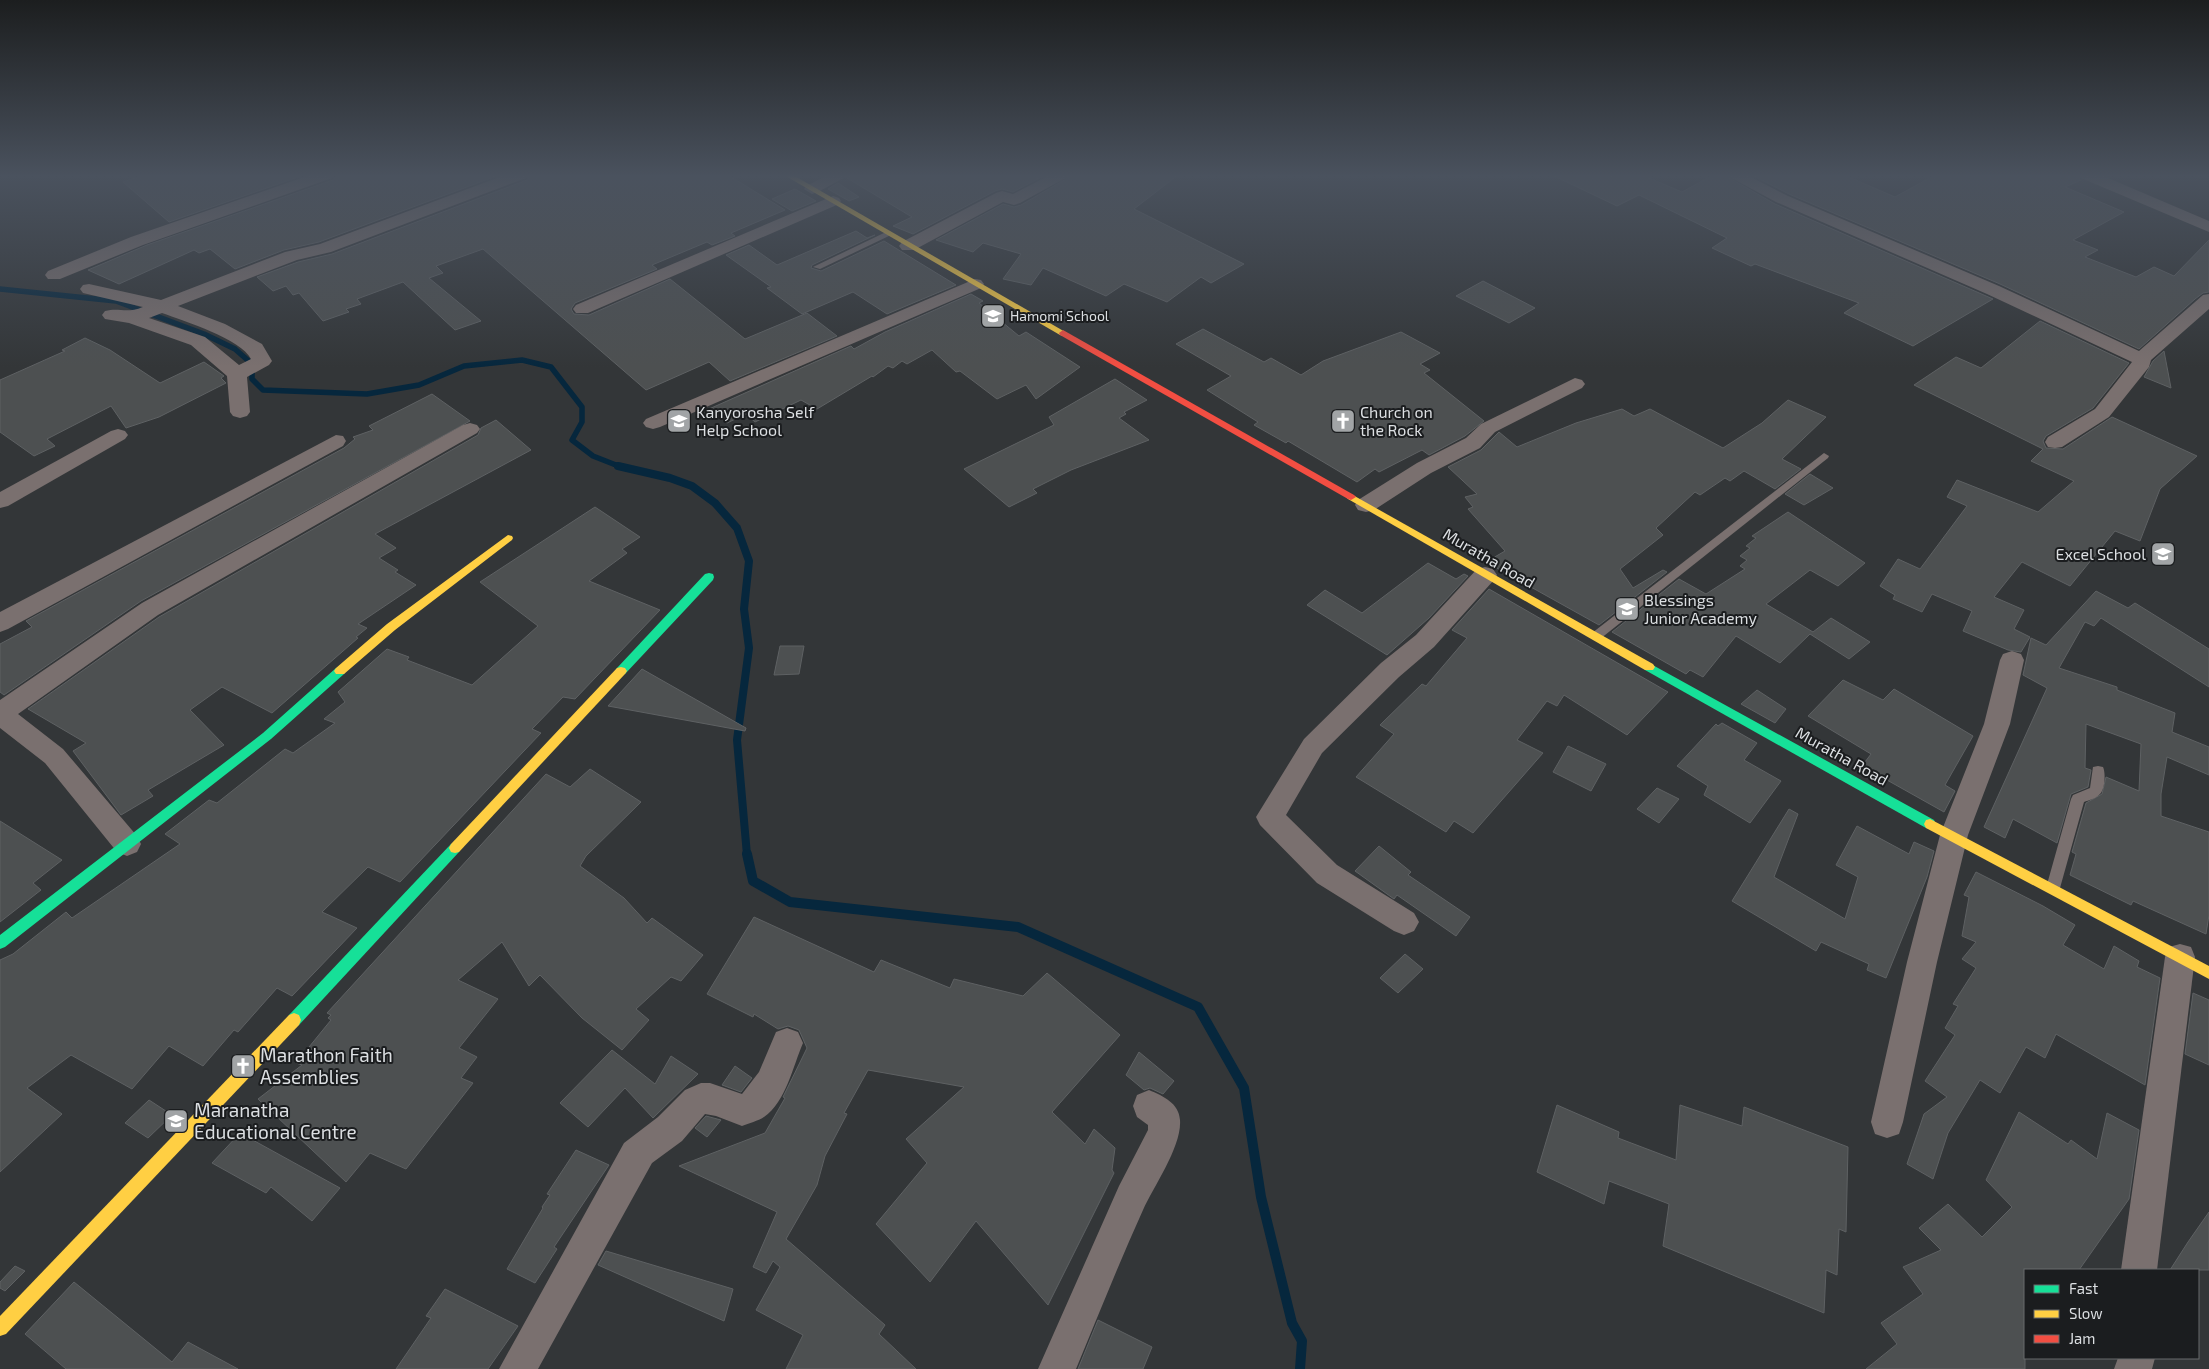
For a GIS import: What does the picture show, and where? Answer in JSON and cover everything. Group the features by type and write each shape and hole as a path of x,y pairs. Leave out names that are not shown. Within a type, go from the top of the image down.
{"street":[{"path":"54,275 143,239"},
{"path":"132,318 291,256 325,248 349,239"},
{"path":"582,309 746,239"},
{"name":"Muratha Road","path":"897,239 1262,448 1366,505 1485,575 1860,786 2209,973"},
{"path":"908,246 921,239"},
{"path":"1874,239 1993,290 2141,359"},
{"path":"653,422 976,284"},
{"path":"89,289 218,328 255,348 262,360 237,374"},
{"path":"2055,442 2102,413 2142,363 2141,359 2209,299"},
{"path":"111,315 132,318 198,341 237,374 240,412"},
{"path":"1366,505 1424,468 1473,443 1488,428 1574,384"},
{"path":"127,844 54,756 0,713 150,609 470,429"},
{"path":"0,501 118,435"},
{"path":"0,623 336,441"},
{"path":"0,944 267,736 391,627 508,538"},
{"path":"1404,922 1327,874 1270,817 1313,746 1390,670 1425,641 1485,575"},
{"path":"0,1328 208,1112 709,577"},
{"path":"1887,1122 1922,962 1954,835 1997,724 2012,660"},
{"path":"2139,1269 2180,957"},
{"path":"518,1369 636,1155 647,1144 670,1129 701,1098 742,1110 754,1105 763,1096 787,1043"},
{"path":"1056,1369 1131,1198 1164,1132 1164,1117 1148,1106"}],"lane":[{"path":"817,267 878,239"},
{"path":"1596,636 1824,456"},
{"path":"2053,888 2078,799 2096,791 2098,771"}],"building":[{"path":"164,239 327,239 284,250 235,269 210,249 199,253 194,250 119,284 88,270"},
{"path":"372,239 728,239 712,245 707,242 652,265 657,269 575,303 571,309 574,314 589,315 670,279 745,339 807,313 837,336 730,381 709,362 646,390 483,249 436,266 443,273 429,278 481,321 455,330 403,282 357,299 361,304 346,309 349,312 323,321 299,293 293,295 286,286 273,291 257,277 298,262 332,254"},
{"path":"838,239 867,239 812,265 811,268 821,271 884,241 956,285 887,314 853,292 802,314 767,288 771,287 726,255 749,245 777,265"},
{"path":"1194,239 1244,264 1211,283 1201,277 1167,302 1124,284 1106,296 1043,268 1031,285 1003,279 1021,254 983,243 973,252 936,240"},
{"path":"1726,239 1855,239 1993,299 1913,346 1844,313 1859,303 1755,264 1751,266 1712,248"},
{"path":"1894,239 2075,239 2073,240 2098,250 2085,257 2136,277 2154,267 2174,276 2209,240 2209,292 2203,293 2195,299 2139,349 2000,284"},
{"path":"1483,281 1535,308 1509,323 1456,296"},
{"path":"971,294 983,301 979,303 1019,336 1026,332 1080,367 1036,399 1026,385 997,399 960,371 956,372 932,350 907,364 902,361 893,368 888,366 873,377 817,409 801,400 755,422 746,414 727,423 709,409 851,346 854,349 885,332"},
{"path":"2040,321 2129,363 2093,408 2046,436 2043,441 2046,448 2063,449 2112,417 2197,456 2160,489 2140,541 2115,531 2070,586 2022,562 1994,597 2024,610 2014,629 2030,637 2021,652 2008,650 1963,631 1972,611 1932,594 1922,612 1893,599 1895,595 1880,586 1898,559 1920,569 1967,506 1947,497 1957,480 2038,512 2074,481 2031,461 2043,449 1914,385 1956,357 1981,368"},
{"path":"1203,329 1264,362 1271,358 1301,375 1323,361 1401,332 1440,353 1420,364 1430,370 1424,373 1484,421 1465,436 1429,455 1422,450 1379,472 1375,469 1357,482 1288,441 1286,443 1254,425 1258,422 1207,390 1231,376 1176,344"},
{"path":"85,338 110,350 160,383 204,362 224,376 221,378 226,383 159,417 126,428 111,406 47,439 55,446 34,456 0,432 0,380 65,351 62,350"},
{"path":"2164,351 2171,388 2144,377 2153,361"},
{"path":"1115,379 1147,400 1124,412 1126,414 1119,418 1149,440 1071,470 1033,489 1037,493 1009,507 964,469 1054,425 1049,417"},
{"path":"432,394 470,421 141,601 4,695 0,692 0,644 32,627 26,621 344,448 355,439 353,437 373,430 369,426"},
{"path":"1788,400 1826,417 1782,459 1801,469 1775,489 1744,471 1730,481 1725,478 1700,495 1695,492 1656,528 1663,535 1620,569 1633,588 1663,570 1667,572 1599,625 1486,562 1505,551 1468,509 1473,507 1465,497 1477,494 1448,467 1481,450 1499,432 1517,447 1576,423 1622,409 1634,416 1650,409 1723,448 1762,423"},
{"path":"496,420 531,450 375,534 396,548 379,558 398,570 395,572 416,585 358,624 367,628 272,713 222,687 190,710 224,745 148,790 153,796 121,815 73,751 86,743 28,709 159,617 478,435 481,428"},
{"path":"1810,474 1833,488 1804,505 1785,494"},
{"path":"595,507 640,537 622,549 627,553 589,581 660,610 575,699 563,697 532,729 541,733 400,882 368,867 322,912 357,928 292,996 277,988 238,1032 234,1030 203,1066 169,1046 132,1089 71,1055 27,1088 62,1114 0,1172 0,960 13,954 66,912 72,918 180,844 165,834 209,800 217,803 285,749 293,753 335,723 324,719 345,702 338,692 387,649 409,657 407,660 472,685 538,626 480,582"},
{"path":"1788,512 1865,563 1838,586 1810,570 1766,604 1813,632 1831,618 1870,642 1849,659 1810,634 1780,663 1736,636 1703,677 1690,670 1686,674 1612,632 1679,579 1706,594 1745,569 1740,566 1747,560 1740,556 1750,548 1746,546 1756,538 1752,536"},
{"path":"1428,563 1456,579 1464,574 1468,576 1429,618 1387,655 1307,605 1325,590 1362,613"},
{"path":"1489,589 1668,692 1627,735 1564,695 1557,706 1547,701 1517,740 1543,753 1473,833 1454,821 1446,832 1356,777 1394,734 1380,725 1422,684 1426,686 1467,638 1452,630"},
{"path":"2096,591 2128,608 2135,603 2209,649 2209,687 2101,618 2094,626 2085,622 2059,668 2117,687 2117,690 2175,713 2172,732 2209,747 2209,775 2167,757 2161,794 2161,816 2209,832 2209,915 2206,934 2133,901 2131,905 2070,875 2076,854 2072,852 2086,803 2102,794 2106,777 2139,791 2141,744 2086,724 2085,768 2091,770 2088,787 2071,794 2057,843 2013,819 2005,838 1984,827 2047,688 2023,675 2031,638 2046,645"},
{"path":"780,646 804,646 799,674 774,675"},
{"path":"642,669 746,728 745,731 608,706"},
{"path":"1843,680 1883,700 1894,689 1973,736 1945,785 1955,791 1944,812 1862,766 1871,754 1808,716"},
{"path":"1757,690 1786,709 1775,723 1741,704"},
{"path":"1722,723 1757,743 1744,760 1781,781 1750,823 1704,795 1708,786 1677,766 1716,724 1718,726"},
{"path":"1568,746 1606,764 1591,791 1553,772"},
{"path":"590,769 641,802 586,856 580,866 624,898 647,923 652,918 703,955 681,981 671,977 636,1009 649,1020 622,1050 582,1018 540,975 529,986 502,942 458,980 498,999 459,1048 477,1057 461,1078 473,1083 406,1169 370,1153 346,1182 258,1099 302,1065 296,1063 331,1020 328,1018 331,1015 327,1013 546,774 570,787"},
{"path":"1657,788 1679,799 1659,823 1637,809"},
{"path":"1789,809 1798,814 1774,877 1845,919 1858,877 1836,865 1857,826 1909,854 1914,842 1934,851 1927,877 1886,978 1867,970 1869,964 1821,942 1816,951 1732,901"},
{"path":"0,821 62,860 33,883 41,890 0,922"},
{"path":"1379,846 1411,872 1408,875 1470,917 1456,936 1397,895 1394,899 1355,871"},
{"path":"1976,872 2043,906 2075,925 2063,945 2104,969 2114,946 2139,961 2137,967 2160,978 2145,1085 2056,1034 2045,1058 2026,1047 2000,1093 1980,1080 1948,1133 1933,1179 1907,1164 1924,1114 1947,1097 1925,1081 1955,1035 1945,1028 1958,1006 1953,1004 1976,968 1962,959 1976,942 1962,936 1969,897 1964,895"},
{"path":"754,917 874,972 881,960 950,988 954,979 1023,996 1047,973 1120,1035 1052,1112 1085,1144 1094,1129 1115,1148 1112,1170 1114,1173 1048,1305 976,1221 930,1282 876,1224 927,1163 906,1139 964,1087 868,1070 844,1113 847,1114 825,1156 817,1185 786,1239 885,1325 879,1334 916,1369 786,1369 803,1335 756,1310 780,1267 773,1261 766,1273 753,1267 777,1212 679,1166 765,1133 785,1098 783,1097 807,1048 799,1030 788,1026 778,1029 754,1014 753,1017 707,994"},
{"path":"1405,954 1423,969 1398,993 1380,978"},
{"path":"2193,993 2209,1000 2209,1065 2185,1054"},
{"path":"612,1050 655,1084 671,1056 698,1074 653,1118 625,1088 588,1127 560,1103"},
{"path":"1139,1052 1174,1081 1163,1094 1150,1088 1144,1090 1126,1075"},
{"path":"735,1066 752,1078 741,1092 722,1085"},
{"path":"149,1100 172,1115 148,1138 125,1123"},
{"path":"1557,1105 1619,1132 1618,1138 1676,1160 1680,1105 1742,1126 1744,1107 1848,1147 1846,1232 1839,1229 1837,1275 1826,1270 1824,1313 1663,1246 1669,1204 1609,1181 1604,1204 1537,1172"},
{"path":"2019,1112 2068,1144 2071,1140 2097,1159 2107,1113 2139,1130 2129,1199 2080,1269 2024,1269 2025,1369 1866,1369 1897,1344 1881,1323 1923,1294 1903,1267 1941,1250 1919,1228 1948,1204 1982,1237 2012,1207 1986,1180"},
{"path":"706,1116 721,1120 707,1137 695,1128"},
{"path":"240,1133 340,1188 312,1221 271,1187 266,1193 212,1163"},
{"path":"576,1150 609,1165 554,1247 557,1249 535,1283 507,1269 550,1195 547,1194"},
{"path":"2209,1212 2209,1270 2171,1269"},
{"path":"606,1251 733,1289 724,1321 598,1265"},
{"path":"15,1266 25,1271 5,1291 0,1288 0,1282"},
{"path":"74,1282 172,1362 188,1342 238,1369 66,1369 25,1334"},
{"path":"445,1289 518,1326 488,1369 396,1369 431,1318 426,1316"},
{"path":"1098,1320 1152,1347 1143,1369 1078,1369"}],"waterway":[{"path":"0,289 116,301 204,334 235,349 252,364 252,379 263,390 367,394 419,385 464,366 522,360 551,367 582,407 582,422 572,440 593,456 619,466"},
{"path":"619,466 670,478 692,486 715,503 737,528 749,561 744,609 749,648 737,740 747,855"},
{"path":"747,854 753,881 790,902 1018,927 1198,1007 1244,1088 1261,1197 1292,1323 1302,1341 1300,1369"}],"traffic: fast":[{"path":"621,671 709,577"},
{"path":"1649,667 1930,824"},
{"path":"0,943 267,736 340,671"},
{"path":"294,1020 455,848"}],"traffic: slow":[{"path":"899,239 1063,333"},
{"path":"1351,497 1649,667"},
{"path":"340,671 391,627 508,538"},
{"path":"455,848 621,671"},
{"path":"1930,824 2209,973"},
{"path":"0,1328 294,1020"}],"traffic: jam":[{"path":"1063,333 1351,497"}],"place":[{"name":"Hamomi School","path":"993,316"},
{"name":"Kanyorosha Self Help School","path":"679,421"},
{"name":"Church on the Rock","path":"1343,421"},
{"name":"Excel School","path":"2163,554"},
{"name":"Blessings Junior Academy","path":"1627,609"},
{"name":"Marathon Faith Assemblies","path":"243,1066"},
{"name":"Maranatha Educational Centre","path":"176,1121"}]}
